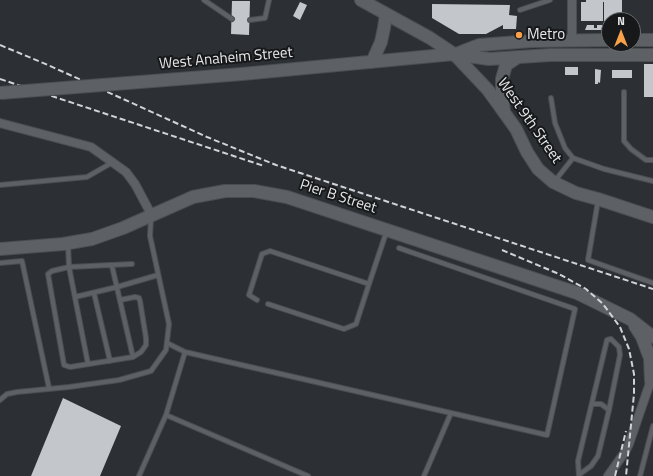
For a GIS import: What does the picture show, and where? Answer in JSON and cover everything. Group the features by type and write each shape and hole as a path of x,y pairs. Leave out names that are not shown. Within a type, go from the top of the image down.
{"main road":[{"path":"361,0 430,38 454,54"},
{"path":"372,62 381,42 386,14"},
{"name":"West Anaheim Street","path":"454,54 479,45 601,40"},
{"path":"641,40 653,40"},
{"name":"West Anaheim Street","path":"0,94 242,74 454,54 489,59 550,55 653,55"},
{"name":"West 9th Street","path":"454,54 488,90 516,128 527,152 538,169 553,182 576,193 653,217"},
{"path":"504,112 502,79 506,65 518,57"},
{"name":"Pier B Street","path":"0,249 68,244 92,239 123,228 151,214 193,197 225,191 254,191 287,197 577,293 630,319 653,337"},
{"path":"630,319 646,346 650,358 652,378"}],"street":[{"path":"572,0 572,40"},
{"path":"0,122 85,144 96,150 126,172 135,184 151,214"},
{"path":"608,476 630,444 652,378"}],"lane":[{"path":"204,0 232,20"},
{"path":"250,20 265,18 269,0"},
{"path":"520,10 550,0"},
{"path":"624,92 624,141 631,149 646,160 653,160"},
{"path":"551,98 555,123 565,148 573,158 604,169 653,181"},
{"path":"553,182 573,158"},
{"path":"0,185 87,177 113,162"},
{"path":"598,199 588,260 653,283"},
{"path":"0,400 7,394 119,380 151,371 166,350 169,324 150,236 151,214"},
{"path":"268,304 344,329 356,324 387,230"},
{"path":"68,244 69,267 88,364"},
{"path":"167,343 185,352 547,435 575,309 399,248"},
{"path":"257,300 249,295 262,254 270,251 369,284"},
{"path":"0,263 22,261 49,388"},
{"path":"120,300 136,297 139,298 146,338 146,345 141,352 133,357 67,367 63,363 48,274 52,271 69,267 132,264"},
{"path":"112,266 133,357"},
{"path":"75,297 158,275"},
{"path":"94,293 110,361"},
{"path":"611,339 619,347 620,355 609,410 598,456 591,466 580,475 578,461 607,340 611,339"},
{"path":"139,476 166,415 185,352"},
{"path":"592,404 601,404 609,410"},
{"path":"424,476 451,413"},
{"path":"166,415 308,476"},
{"path":"640,476 653,426"},
{"path":"647,449 653,451"}],"building":[{"path":"586,0 622,0 622,12 604,12 603,2 601,21 581,21 581,2 586,2"},
{"path":"232,1 250,1 249,35 231,34"},
{"path":"300,2 307,5 300,20 293,16"},
{"path":"432,4 510,5 509,15 517,16 516,29 503,29 503,25 486,34 459,34 432,18"},
{"path":"587,25 594,25 594,28 597,28 597,25 601,25 601,30 585,30"},
{"path":"644,64 653,64 653,97 644,97"},
{"path":"565,67 578,67 578,75 565,75"},
{"path":"595,69 601,70 600,83 598,82 598,84 595,84"},
{"path":"612,70 632,70 632,78 612,78"},
{"path":"63,398 121,426 100,476 31,476"}],"railway":[{"path":"0,45 48,65 207,137 276,165 653,289"},
{"path":"0,79 264,166"},
{"path":"502,250 559,274 586,289 603,304 620,327 629,349 634,374 634,394 626,476"},
{"path":"615,476 626,431"}],"place":[{"name":"Metro","path":"519,35"}]}
